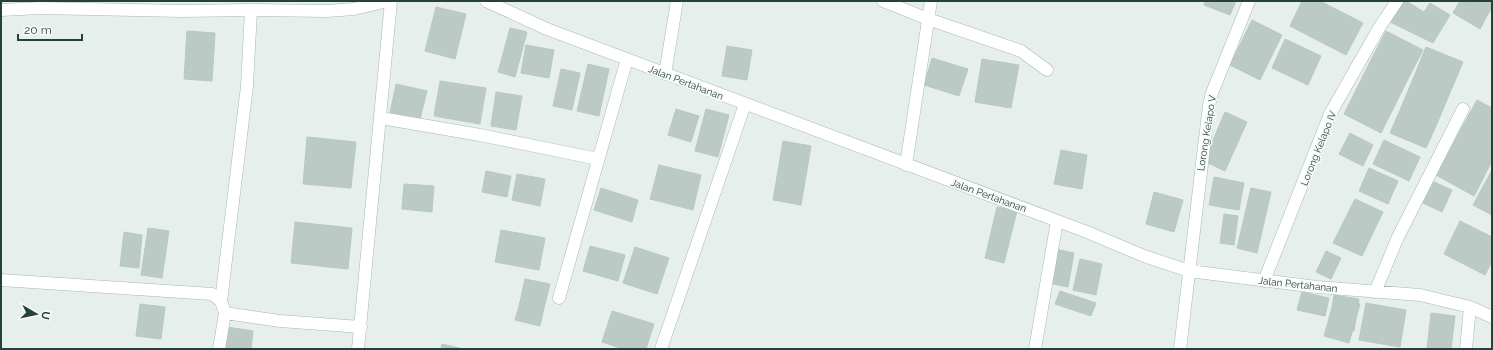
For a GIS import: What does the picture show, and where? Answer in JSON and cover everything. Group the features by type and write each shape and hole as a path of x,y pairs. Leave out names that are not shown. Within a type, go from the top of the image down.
{"street":[{"path":"1,10 40,5 181,6 251,10 327,11 354,9 390,1 381,118 358,349"},
{"name":"Jalan Pertahanan","path":"486,1 547,29 1057,221 1144,256 1189,271 1317,287 1420,295 1470,307 1491,315"},
{"path":"665,74 677,1"},
{"path":"883,1 928,19 1021,51 1047,70"},
{"path":"906,164 931,1"},
{"name":"Lorong Kelapo V","path":"1180,349 1209,105 1212,92 1249,1"},
{"name":"Lorong Kelapo IV","path":"1264,281 1330,114 1379,28 1397,1"},
{"path":"219,349 247,86 251,10"},
{"path":"559,298 627,59"},
{"path":"661,349 745,104"},
{"path":"1375,292 1398,237 1463,109"},
{"path":"381,118 480,135 598,159"},
{"path":"1035,349 1057,221"},
{"path":"1,280 212,294 223,307 280,321 361,327"},
{"path":"1466,349 1470,307"}],"building":[{"path":"1205,1 1236,1 1230,15 1204,5"},
{"path":"1302,1 1320,1 1363,23 1346,55 1290,26"},
{"path":"1402,1 1406,1 1424,12 1430,3 1450,15 1433,43 1390,22"},
{"path":"1460,1 1465,1 1488,14 1480,29 1453,13"},
{"path":"1465,1 1492,1 1492,8 1488,14"},
{"path":"436,7 466,14 455,59 425,51"},
{"path":"1252,20 1282,35 1260,80 1230,65"},
{"path":"510,28 527,32 515,77 498,72"},
{"path":"187,31 215,33 212,81 184,79"},
{"path":"1386,31 1423,50 1408,79 1371,60"},
{"path":"1285,39 1321,56 1308,85 1272,68"},
{"path":"526,45 554,50 549,78 521,73"},
{"path":"727,46 752,50 747,80 722,76"},
{"path":"1426,47 1463,62 1449,95 1413,79"},
{"path":"932,58 968,69 959,96 924,85"},
{"path":"982,59 1019,65 1011,108 975,102"},
{"path":"1371,60 1408,79 1393,109 1356,90"},
{"path":"588,64 609,69 599,116 577,111"},
{"path":"561,69 580,73 572,110 553,106"},
{"path":"1413,79 1449,95 1436,126 1400,110"},
{"path":"440,81 486,88 480,124 434,116"},
{"path":"396,84 427,91 420,119 390,113"},
{"path":"1356,90 1393,109 1381,133 1344,114"},
{"path":"496,92 522,96 516,130 491,126"},
{"path":"1477,100 1492,108 1492,161 1490,165 1453,144"},
{"path":"676,109 699,116 691,142 668,135"},
{"path":"706,109 729,115 718,157 695,151"},
{"path":"1400,110 1436,126 1426,148 1390,133"},
{"path":"1225,112 1247,122 1225,171 1204,161"},
{"path":"1350,133 1373,145 1363,166 1339,154"},
{"path":"307,137 356,142 351,188 303,184"},
{"path":"1384,140 1420,157 1409,181 1373,164"},
{"path":"783,141 811,146 801,205 773,200"},
{"path":"1453,144 1490,165 1474,196 1436,175"},
{"path":"1061,150 1087,155 1082,189 1054,184"},
{"path":"659,165 701,175 693,210 650,199"},
{"path":"1369,168 1398,181 1388,204 1359,191"},
{"path":"1492,170 1492,215 1473,205"},
{"path":"486,171 511,176 507,197 482,192"},
{"path":"517,174 545,179 540,206 512,200"},
{"path":"1214,177 1244,183 1239,210 1209,205"},
{"path":"1434,182 1452,190 1442,212 1423,203"},
{"path":"404,184 434,186 432,212 402,209"},
{"path":"601,188 638,200 632,222 594,210"},
{"path":"1251,188 1271,192 1257,253 1237,248"},
{"path":"1154,192 1183,200 1174,232 1146,224"},
{"path":"1355,199 1383,212 1362,256 1333,243"},
{"path":"997,207 1017,211 1004,263 985,258"},
{"path":"1224,214 1238,216 1234,245 1220,243"},
{"path":"1460,221 1492,237 1492,261 1485,275 1444,254"},
{"path":"295,222 352,228 348,269 291,263"},
{"path":"148,228 169,231 162,278 141,275"},
{"path":"501,230 545,238 539,270 495,262"},
{"path":"124,232 142,235 139,268 120,266"},
{"path":"590,246 625,255 618,281 583,271"},
{"path":"635,247 669,258 657,294 623,283"},
{"path":"1055,249 1074,253 1068,287 1049,283"},
{"path":"1326,251 1341,258 1331,279 1316,272"},
{"path":"1080,259 1102,264 1096,295 1073,290"},
{"path":"525,279 550,284 544,308 520,302"},
{"path":"1060,291 1096,303 1091,316 1055,304"},
{"path":"1302,292 1329,298 1325,316 1297,310"},
{"path":"1334,295 1359,299 1354,331 1329,327"},
{"path":"1335,297 1360,304 1349,343 1324,336"},
{"path":"520,302 544,308 540,326 515,320"},
{"path":"1366,303 1406,310 1400,347 1359,340"},
{"path":"140,304 165,307 161,339 136,336"},
{"path":"612,311 654,324 646,349 623,349 602,342"},
{"path":"1431,313 1455,316 1451,349 1427,349"},
{"path":"227,327 253,331 251,349 224,349"},
{"path":"442,344 463,349 441,349"}]}
